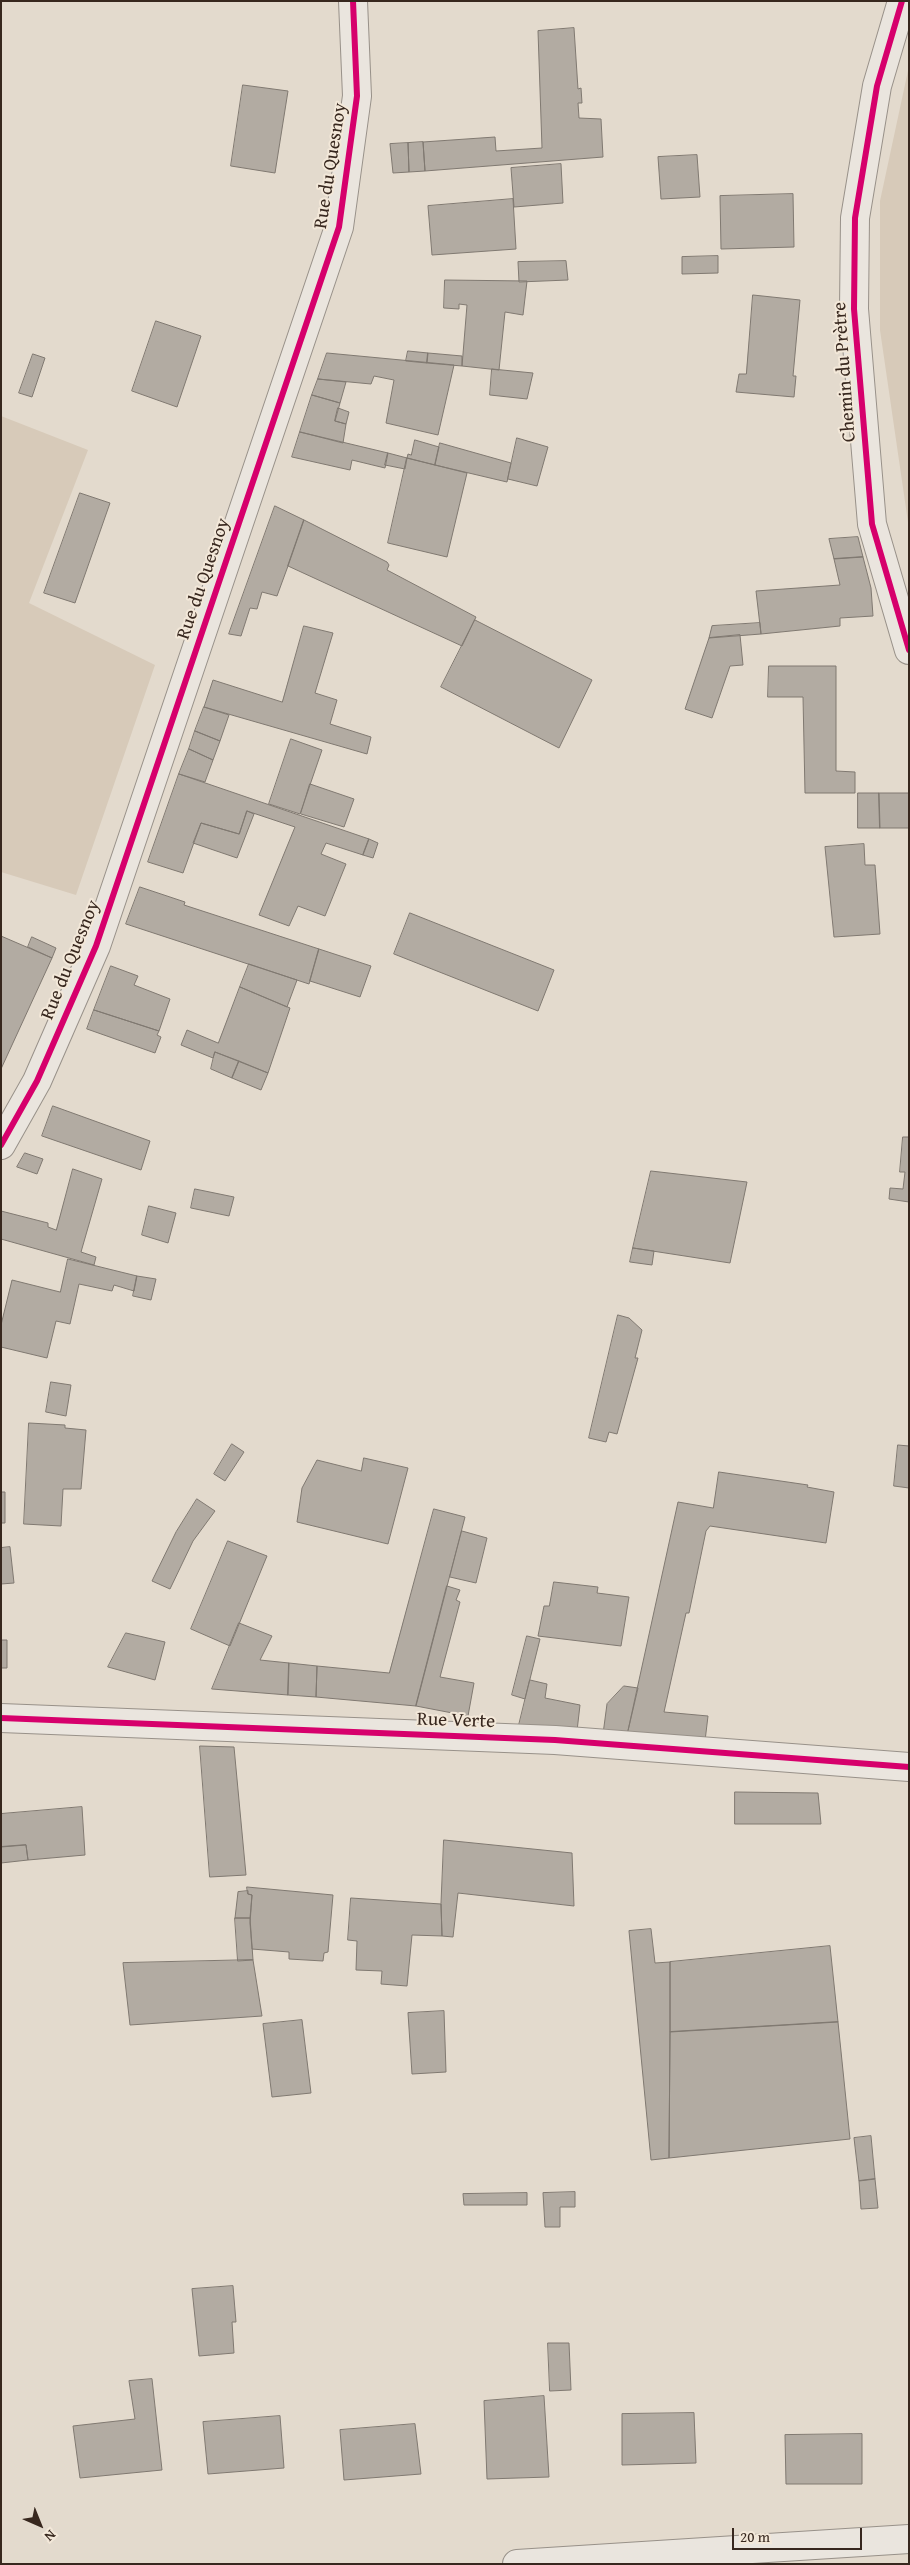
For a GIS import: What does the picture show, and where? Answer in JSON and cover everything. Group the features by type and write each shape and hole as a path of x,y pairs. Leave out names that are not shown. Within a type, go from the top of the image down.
{"street":[{"name":"Rue du Quesnoy","path":"1,1145 37,1081 96,946 339,227 357,96 353,1"},
{"name":"Chemin du Prètre","path":"902,1 877,86 855,218 854,309 872,524 909,650"},
{"name":"Rue Verte","path":"1,1718 555,1740 909,1767"},
{"path":"517,2564 909,2539"}],"shaded area":[{"path":"909,66 909,529 880,330 880,201"},
{"path":"1,416 88,450 29,603 155,665 76,895 1,872"}],"building":[{"path":"574,28 578,89 581,88 582,103 578,103 579,118 601,119 603,157 425,171 423,142 495,137 496,151 542,148 538,31"},
{"path":"243,85 288,91 275,173 231,166"},
{"path":"423,142 425,171 409,172 408,143"},
{"path":"408,143 409,172 393,173 390,144"},
{"path":"697,155 700,197 661,199 658,157"},
{"path":"561,164 563,203 514,207 511,168"},
{"path":"793,194 794,247 721,249 720,196"},
{"path":"513,199 516,249 432,255 428,206"},
{"path":"718,256 718,273 682,274 682,257"},
{"path":"566,261 568,280 519,282 518,262"},
{"path":"445,280 527,281 523,315 505,312 499,370 462,366 467,305 459,304 459,309 444,308"},
{"path":"753,295 800,300 793,376 796,376 794,397 736,392 739,374 746,374"},
{"path":"156,321 201,336 177,407 132,391"},
{"path":"408,351 428,353 427,363 406,361"},
{"path":"327,353 454,365 438,435 386,423 394,380 374,376 371,384 318,379"},
{"path":"428,353 462,356 462,366 427,363"},
{"path":"33,354 45,358 32,397 19,393"},
{"path":"492,369 533,373 527,399 490,395"},
{"path":"318,379 346,382 340,403 312,395"},
{"path":"312,395 340,403 335,421 346,424 343,443 300,432"},
{"path":"338,408 349,412 346,424 335,421"},
{"path":"300,432 388,453 385,468 352,460 350,470 292,457"},
{"path":"517,438 548,447 537,486 508,479"},
{"path":"415,440 439,447 435,465 407,458 408,454 411,455"},
{"path":"440,443 511,463 507,482 435,465"},
{"path":"388,453 407,458 405,469 385,465"},
{"path":"407,458 467,473 447,557 388,543"},
{"path":"80,493 110,503 75,603 44,593"},
{"path":"275,506 304,520 288,566 277,596 262,592 257,609 250,608 241,636 229,634"},
{"path":"304,520 387,562 389,565 387,570 476,617 462,646 288,566"},
{"path":"858,537 863,557 834,559 829,539"},
{"path":"863,557 871,588 873,616 840,618 840,626 761,634 756,591 840,585 834,559"},
{"path":"475,620 592,680 559,748 441,687"},
{"path":"760,623 761,634 709,638 712,626"},
{"path":"304,626 333,633 315,693 337,700 330,724 371,737 367,754 204,707 213,680 282,702"},
{"path":"740,635 743,665 730,666 712,718 685,709 709,638"},
{"path":"769,666 836,666 836,771 855,772 855,793 805,793 803,697 768,697"},
{"path":"204,707 229,715 220,741 195,731"},
{"path":"195,731 220,741 213,760 189,749"},
{"path":"291,739 322,750 300,814 269,804"},
{"path":"189,749 213,760 205,782 179,774"},
{"path":"179,774 369,839 363,855 326,843 321,854 346,864 325,916 298,906 289,926 259,915 295,827 247,811 239,834 201,823 183,873 148,862"},
{"path":"310,784 354,799 344,827 301,814"},
{"path":"858,793 879,793 880,828 858,828"},
{"path":"879,793 909,793 909,828 880,828"},
{"path":"247,811 254,814 237,858 193,843 201,823 239,834"},
{"path":"369,839 378,843 373,858 363,855"},
{"path":"864,844 865,865 875,865 880,934 834,937 825,847"},
{"path":"140,887 185,902 184,905 319,949 309,984 126,924"},
{"path":"410,913 554,970 538,1011 394,954"},
{"path":"1,936 52,958 1,1069"},
{"path":"32,937 56,948 52,958 28,947"},
{"path":"319,949 371,966 360,997 310,981"},
{"path":"249,964 297,980 287,1007 240,987"},
{"path":"111,966 138,976 134,985 170,999 159,1031 94,1010"},
{"path":"240,987 290,1008 268,1073 215,1052 213,1058 181,1045 187,1030 218,1043"},
{"path":"94,1010 159,1031 157,1035 161,1037 155,1053 87,1029"},
{"path":"215,1052 239,1061 232,1078 211,1069"},
{"path":"239,1061 268,1073 261,1090 232,1078"},
{"path":"53,1106 150,1141 141,1170 42,1136"},
{"path":"903,1137 909,1137 909,1202 889,1199 890,1188 903,1189 905,1172 900,1172"},
{"path":"25,1153 43,1159 37,1174 17,1167"},
{"path":"73,1169 102,1179 81,1252 96,1257 94,1265 1,1239 1,1211 48,1223 48,1227 56,1230"},
{"path":"651,1171 747,1182 730,1263 633,1248"},
{"path":"195,1189 234,1197 229,1216 191,1208"},
{"path":"149,1206 176,1213 168,1243 142,1235"},
{"path":"633,1248 654,1251 652,1265 630,1262"},
{"path":"68,1259 137,1276 134,1291 114,1285 112,1291 79,1284 70,1324 56,1321 47,1358 1,1347 1,1325 12,1280 60,1292"},
{"path":"137,1276 156,1279 151,1300 133,1296"},
{"path":"618,1315 629,1318 642,1330 635,1358 638,1358 617,1434 609,1432 606,1442 589,1438"},
{"path":"51,1382 71,1385 66,1416 46,1412"},
{"path":"29,1423 65,1425 65,1428 86,1430 81,1489 63,1489 61,1526 24,1524"},
{"path":"232,1444 244,1452 225,1481 214,1474"},
{"path":"898,1445 909,1446 909,1488 894,1486"},
{"path":"364,1458 408,1468 388,1544 297,1522 302,1488 317,1460 361,1471"},
{"path":"719,1472 808,1485 807,1487 834,1492 826,1543 710,1526 706,1531 689,1613 686,1613 664,1712 708,1716 705,1741 627,1735 678,1502 713,1508"},
{"path":"1,1492 5,1492 5,1523 1,1523"},
{"path":"197,1499 215,1511 193,1541 170,1589 152,1581 176,1532"},
{"path":"434,1509 465,1517 416,1706 316,1697 317,1666 389,1673"},
{"path":"462,1531 487,1538 476,1583 450,1577"},
{"path":"228,1541 267,1556 230,1646 191,1629"},
{"path":"10,1547 14,1583 1,1584 1,1548"},
{"path":"554,1582 598,1587 597,1593 629,1597 621,1646 538,1636 544,1606 549,1606"},
{"path":"447,1586 460,1590 456,1600 460,1602 440,1677 474,1683 468,1716 416,1706"},
{"path":"239,1623 272,1636 260,1660 289,1663 288,1695 212,1689"},
{"path":"126,1633 165,1642 155,1680 108,1667"},
{"path":"527,1636 540,1639 525,1699 512,1695"},
{"path":"1,1640 7,1640 7,1668 1,1668"},
{"path":"289,1663 317,1666 316,1697 288,1695"},
{"path":"530,1680 547,1684 545,1698 580,1705 577,1731 519,1725"},
{"path":"624,1686 638,1688 627,1735 603,1734 607,1704"},
{"path":"200,1746 234,1747 246,1875 210,1877"},
{"path":"735,1792 818,1793 821,1824 735,1824"},
{"path":"82,1807 85,1855 28,1860 26,1845 1,1847 1,1814"},
{"path":"444,1840 572,1853 574,1906 458,1893 453,1937 442,1936 441,1904"},
{"path":"26,1845 28,1860 1,1863 1,1847"},
{"path":"247,1887 333,1895 328,1952 324,1953 323,1961 289,1959 289,1952 252,1949 250,1923 252,1895 248,1894"},
{"path":"248,1891 248,1894 252,1895 250,1918 235,1918 238,1892"},
{"path":"351,1898 441,1904 442,1936 412,1935 407,1986 381,1984 382,1971 356,1970 357,1941 348,1940"},
{"path":"235,1918 250,1918 253,1960 238,1961"},
{"path":"651,1929 655,1963 670,1962 670,2032 669,2158 651,2160 629,1931"},
{"path":"830,1946 838,2022 670,2032 670,1962"},
{"path":"253,1960 262,2016 130,2025 123,1963"},
{"path":"444,2011 446,2072 412,2074 408,2013"},
{"path":"302,2020 311,2093 272,2097 263,2024"},
{"path":"838,2022 850,2139 669,2158 670,2032"},
{"path":"871,2136 875,2179 859,2181 854,2138"},
{"path":"875,2179 878,2208 861,2209 859,2181"},
{"path":"575,2192 575,2207 560,2207 560,2227 545,2227 543,2193"},
{"path":"527,2193 527,2205 464,2205 463,2194"},
{"path":"233,2286 236,2322 232,2322 234,2353 199,2356 192,2289"},
{"path":"548,2343 569,2343 571,2390 550,2391"},
{"path":"152,2379 162,2470 80,2478 73,2426 135,2419 129,2381"},
{"path":"544,2396 549,2477 487,2479 484,2401"},
{"path":"694,2413 696,2463 622,2465 622,2414"},
{"path":"280,2416 284,2468 208,2474 203,2422"},
{"path":"415,2424 421,2474 344,2480 340,2430"},
{"path":"862,2434 862,2484 786,2484 785,2435"}],"cycle path":[{"path":"1,1145 37,1081 96,946 339,227 357,96 353,1"},
{"path":"902,1 877,86 855,218 854,309 872,524 909,650"},
{"path":"1,1718 555,1740 909,1767"}]}
